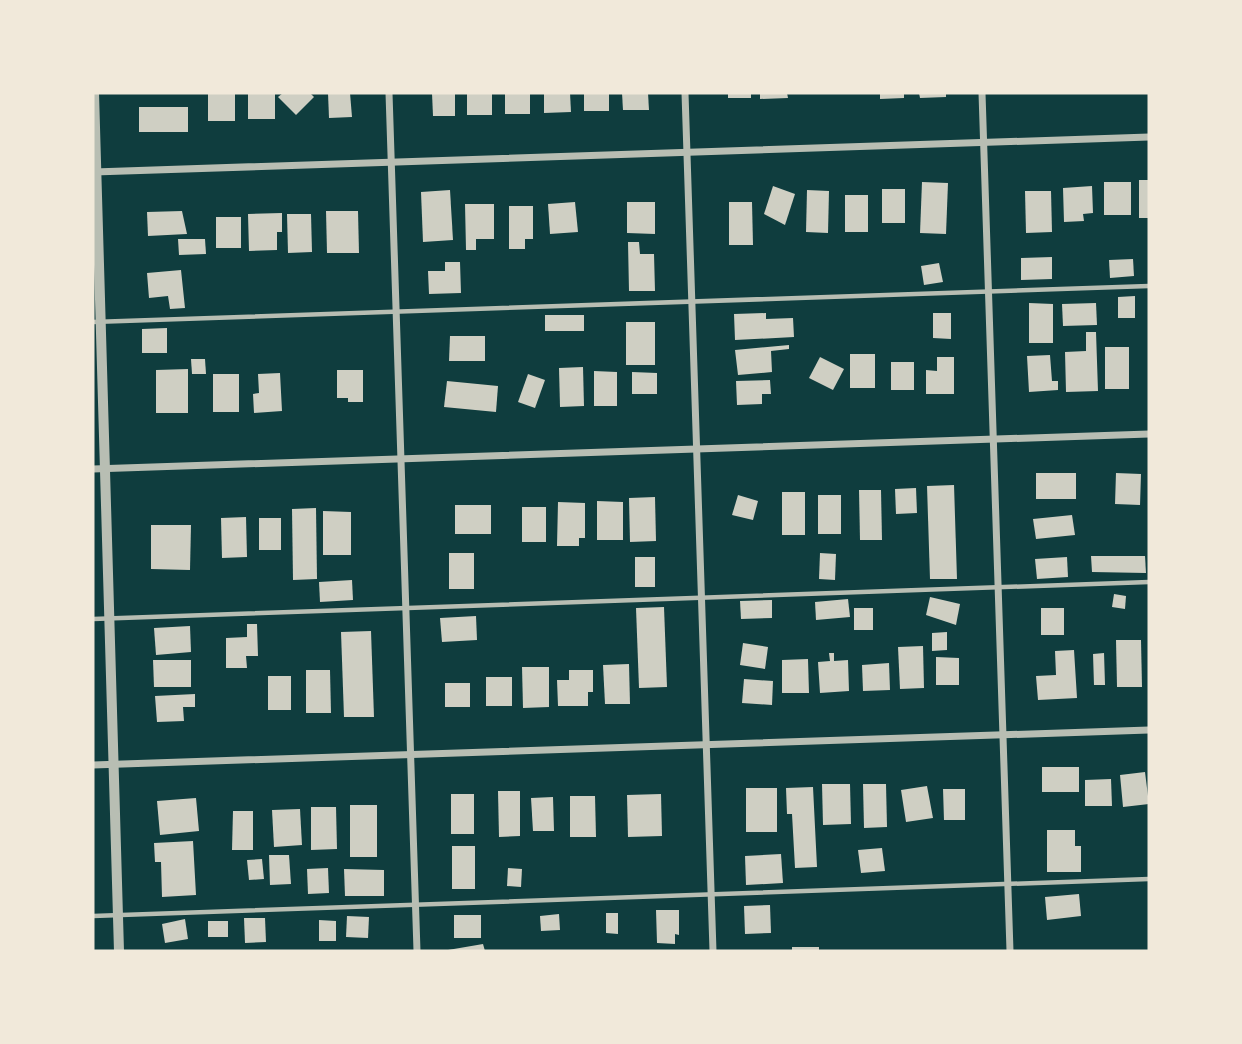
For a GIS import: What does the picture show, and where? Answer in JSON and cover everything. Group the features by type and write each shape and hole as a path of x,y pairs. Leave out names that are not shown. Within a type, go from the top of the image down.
{"street":[{"path":"93,93 97,322 105,469 119,951"},
{"path":"389,93 417,951"},
{"path":"685,93 713,951"},
{"path":"982,93 1010,951"},
{"path":"94,172 1149,137"},
{"path":"93,469 1149,434"},
{"path":"93,765 1149,730"}],"lane":[{"path":"97,322 1149,286"},
{"path":"93,619 1149,582"},
{"path":"93,916 1149,879"}],"building":[{"path":"208,93 235,93 235,121 208,121"},
{"path":"248,93 275,93 275,119 248,119"},
{"path":"283,93 310,93 314,97 296,115 278,97"},
{"path":"328,93 350,93 352,117 329,118"},
{"path":"432,93 455,93 455,116 433,116"},
{"path":"467,93 492,93 492,115 467,115"},
{"path":"505,93 530,93 530,114 505,114"},
{"path":"544,93 570,93 571,112 544,113"},
{"path":"584,93 609,93 609,111 584,111"},
{"path":"622,93 648,93 649,110 623,110"},
{"path":"728,93 751,93 751,98 728,98"},
{"path":"760,93 787,93 788,98 760,99"},
{"path":"880,93 904,93 904,98 880,99"},
{"path":"919,93 946,93 946,97 920,98"},
{"path":"139,107 188,107 188,132 139,132"},
{"path":"1139,180 1149,180 1149,218 1139,218"},
{"path":"922,182 948,183 946,234 920,233"},
{"path":"1104,182 1131,182 1131,215 1104,215"},
{"path":"773,186 795,194 785,225 764,214"},
{"path":"1092,186 1093,213 1083,214 1084,221 1064,222 1063,188"},
{"path":"882,189 905,189 905,223 882,223"},
{"path":"450,190 453,240 423,242 421,192"},
{"path":"807,190 829,191 828,233 806,232"},
{"path":"1025,191 1051,191 1052,232 1026,233"},
{"path":"845,195 868,195 868,232 845,232"},
{"path":"575,202 578,232 550,234 548,204"},
{"path":"627,202 655,202 655,234 627,233"},
{"path":"729,202 752,202 753,245 729,245"},
{"path":"465,204 494,204 494,239 476,239 476,250 466,250"},
{"path":"509,206 533,206 533,239 525,239 525,249 509,249"},
{"path":"182,211 187,234 148,236 147,212"},
{"path":"326,211 358,211 359,253 327,253"},
{"path":"282,213 282,232 277,232 277,250 249,251 248,214"},
{"path":"287,214 311,214 312,252 288,253"},
{"path":"216,217 241,217 241,248 216,248"},
{"path":"178,239 205,239 206,254 179,255"},
{"path":"628,242 639,242 640,254 654,254 655,291 629,291"},
{"path":"1052,257 1052,279 1021,280 1021,258"},
{"path":"1133,259 1134,276 1110,278 1109,260"},
{"path":"445,262 460,262 461,293 429,294 428,271 445,271"},
{"path":"939,263 943,282 924,285 921,266"},
{"path":"181,270 185,308 170,309 168,296 149,298 147,273"},
{"path":"1135,296 1135,318 1118,318 1118,297"},
{"path":"1029,303 1053,304 1053,343 1029,343"},
{"path":"1096,303 1097,325 1063,326 1062,304"},
{"path":"766,313 766,319 793,318 794,337 735,340 734,314"},
{"path":"933,313 951,313 951,339 933,338"},
{"path":"545,315 584,315 584,331 545,331"},
{"path":"626,322 655,322 655,365 626,365"},
{"path":"167,328 167,353 142,353 142,329"},
{"path":"1086,332 1096,332 1098,391 1066,392 1065,352 1086,351"},
{"path":"450,336 485,336 485,361 449,361"},
{"path":"789,345 789,349 771,351 772,372 738,375 735,350"},
{"path":"1105,347 1129,347 1129,389 1105,389"},
{"path":"850,354 875,354 875,388 850,388"},
{"path":"1050,355 1052,381 1058,381 1058,390 1029,392 1027,356"},
{"path":"820,357 844,369 833,390 809,378"},
{"path":"937,357 954,357 954,394 926,394 926,370 937,371"},
{"path":"191,359 205,359 206,374 192,374"},
{"path":"891,362 914,362 914,390 891,390"},
{"path":"583,367 584,406 560,407 559,368"},
{"path":"188,369 188,413 156,413 156,370"},
{"path":"337,370 363,370 363,402 348,402 348,398 337,398"},
{"path":"594,371 617,372 617,406 594,406"},
{"path":"632,372 657,373 657,394 632,394"},
{"path":"280,373 282,411 254,413 253,394 259,393 258,374"},
{"path":"213,374 239,374 239,412 213,412"},
{"path":"528,374 545,380 535,408 518,402"},
{"path":"770,380 771,394 762,394 762,404 737,405 736,381"},
{"path":"447,381 498,386 496,412 444,407"},
{"path":"1036,473 1076,473 1076,499 1036,499"},
{"path":"1116,473 1141,474 1140,505 1115,504"},
{"path":"954,485 957,579 930,579 927,486"},
{"path":"916,488 917,513 896,514 895,489"},
{"path":"859,490 881,490 882,540 860,540"},
{"path":"782,492 805,492 805,535 782,535"},
{"path":"738,495 758,501 753,520 732,515"},
{"path":"818,495 841,495 841,534 818,534"},
{"path":"655,497 656,541 630,542 629,498"},
{"path":"597,501 623,502 623,540 597,540"},
{"path":"558,502 585,503 585,538 579,538 579,546 557,546"},
{"path":"455,505 491,505 491,534 455,534"},
{"path":"522,507 546,507 546,542 522,542"},
{"path":"316,508 317,579 293,580 292,509"},
{"path":"323,511 351,512 351,555 323,555"},
{"path":"1072,515 1075,535 1036,539 1033,519"},
{"path":"246,517 247,557 222,558 221,518"},
{"path":"259,518 281,518 281,550 259,550"},
{"path":"151,525 191,525 190,570 151,569"},
{"path":"449,553 474,553 474,589 449,589"},
{"path":"820,553 836,554 835,580 819,579"},
{"path":"1091,556 1145,556 1146,573 1092,572"},
{"path":"635,557 655,557 655,587 635,587"},
{"path":"1067,557 1068,577 1037,579 1035,559"},
{"path":"352,580 353,600 320,602 319,582"},
{"path":"1114,594 1126,596 1125,609 1112,607"},
{"path":"930,597 960,604 956,625 926,615"},
{"path":"848,599 850,617 816,620 815,602"},
{"path":"772,600 772,618 741,619 740,601"},
{"path":"664,607 667,687 639,688 636,608"},
{"path":"854,608 873,608 873,630 854,630"},
{"path":"1041,608 1064,608 1064,635 1041,635"},
{"path":"476,616 477,640 442,642 440,618"},
{"path":"247,624 257,624 258,656 246,656 247,668 226,668 226,638 247,637"},
{"path":"190,626 191,652 156,655 154,628"},
{"path":"371,631 374,717 344,717 341,632"},
{"path":"947,632 947,650 932,651 932,633"},
{"path":"1116,640 1141,640 1142,687 1117,687"},
{"path":"743,643 768,647 765,669 740,665"},
{"path":"923,646 924,688 900,689 898,647"},
{"path":"1074,650 1077,698 1038,700 1036,676 1056,675 1055,651"},
{"path":"829,653 834,653 834,661 848,660 849,691 820,693 818,662 830,661"},
{"path":"1104,653 1105,685 1094,685 1093,654"},
{"path":"936,657 959,658 959,685 936,685"},
{"path":"808,659 809,693 782,693 782,660"},
{"path":"153,660 191,660 191,687 154,687"},
{"path":"889,663 890,690 863,691 862,665"},
{"path":"629,664 630,704 605,704 603,665"},
{"path":"522,667 549,667 549,707 523,708"},
{"path":"306,670 330,670 331,713 306,713"},
{"path":"569,670 593,670 593,692 588,692 588,706 558,706 557,680 569,680"},
{"path":"268,676 291,676 291,710 268,710"},
{"path":"486,677 512,677 512,706 486,706"},
{"path":"744,679 773,681 772,705 742,703"},
{"path":"445,683 470,683 470,707 445,707"},
{"path":"195,694 195,707 183,707 184,721 157,722 155,696"},
{"path":"1042,767 1079,767 1079,792 1042,792"},
{"path":"1145,772 1149,804 1123,807 1120,775"},
{"path":"1111,779 1112,806 1085,806 1085,780"},
{"path":"822,784 850,784 851,824 823,825"},
{"path":"863,784 886,784 887,827 864,828"},
{"path":"927,786 933,818 906,822 901,790"},
{"path":"813,787 817,867 795,868 792,814 787,814 786,788"},
{"path":"746,788 777,788 777,832 746,832"},
{"path":"943,789 965,789 965,820 944,820"},
{"path":"498,791 520,791 520,836 499,837"},
{"path":"451,794 474,794 474,834 451,834"},
{"path":"661,794 662,836 628,837 627,795"},
{"path":"570,796 595,796 596,837 570,837"},
{"path":"553,797 554,831 533,831 531,798"},
{"path":"196,798 199,831 160,835 157,801"},
{"path":"350,805 377,805 377,857 350,857"},
{"path":"311,807 336,807 337,849 311,850"},
{"path":"300,809 302,845 274,847 272,810"},
{"path":"233,811 253,811 253,850 232,850"},
{"path":"1047,830 1075,830 1075,846 1081,846 1081,872 1047,872"},
{"path":"193,841 196,895 162,897 161,862 155,862 154,843"},
{"path":"452,846 475,846 475,889 452,889"},
{"path":"882,848 885,871 861,873 858,850"},
{"path":"781,854 783,883 746,885 745,856"},
{"path":"269,855 289,855 291,884 270,885"},
{"path":"262,859 264,879 249,880 247,860"},
{"path":"328,868 329,893 308,894 307,869"},
{"path":"508,868 522,869 521,887 507,886"},
{"path":"344,869 384,870 384,896 345,896"},
{"path":"1079,894 1081,916 1047,920 1045,897"},
{"path":"770,905 771,933 745,934 744,906"},
{"path":"656,910 679,910 679,935 675,934 675,944 657,943"},
{"path":"606,913 618,913 618,934 606,933"},
{"path":"559,914 560,930 541,931 540,916"},
{"path":"454,915 481,915 481,938 454,938"},
{"path":"347,916 369,917 368,938 346,937"},
{"path":"244,918 265,918 266,942 245,943"},
{"path":"185,919 188,939 165,943 162,924"},
{"path":"319,920 336,921 336,941 319,941"},
{"path":"208,921 228,921 228,937 208,937"},
{"path":"483,944 485,951 448,951 448,950"},
{"path":"792,947 819,947 819,951 792,951"}]}
